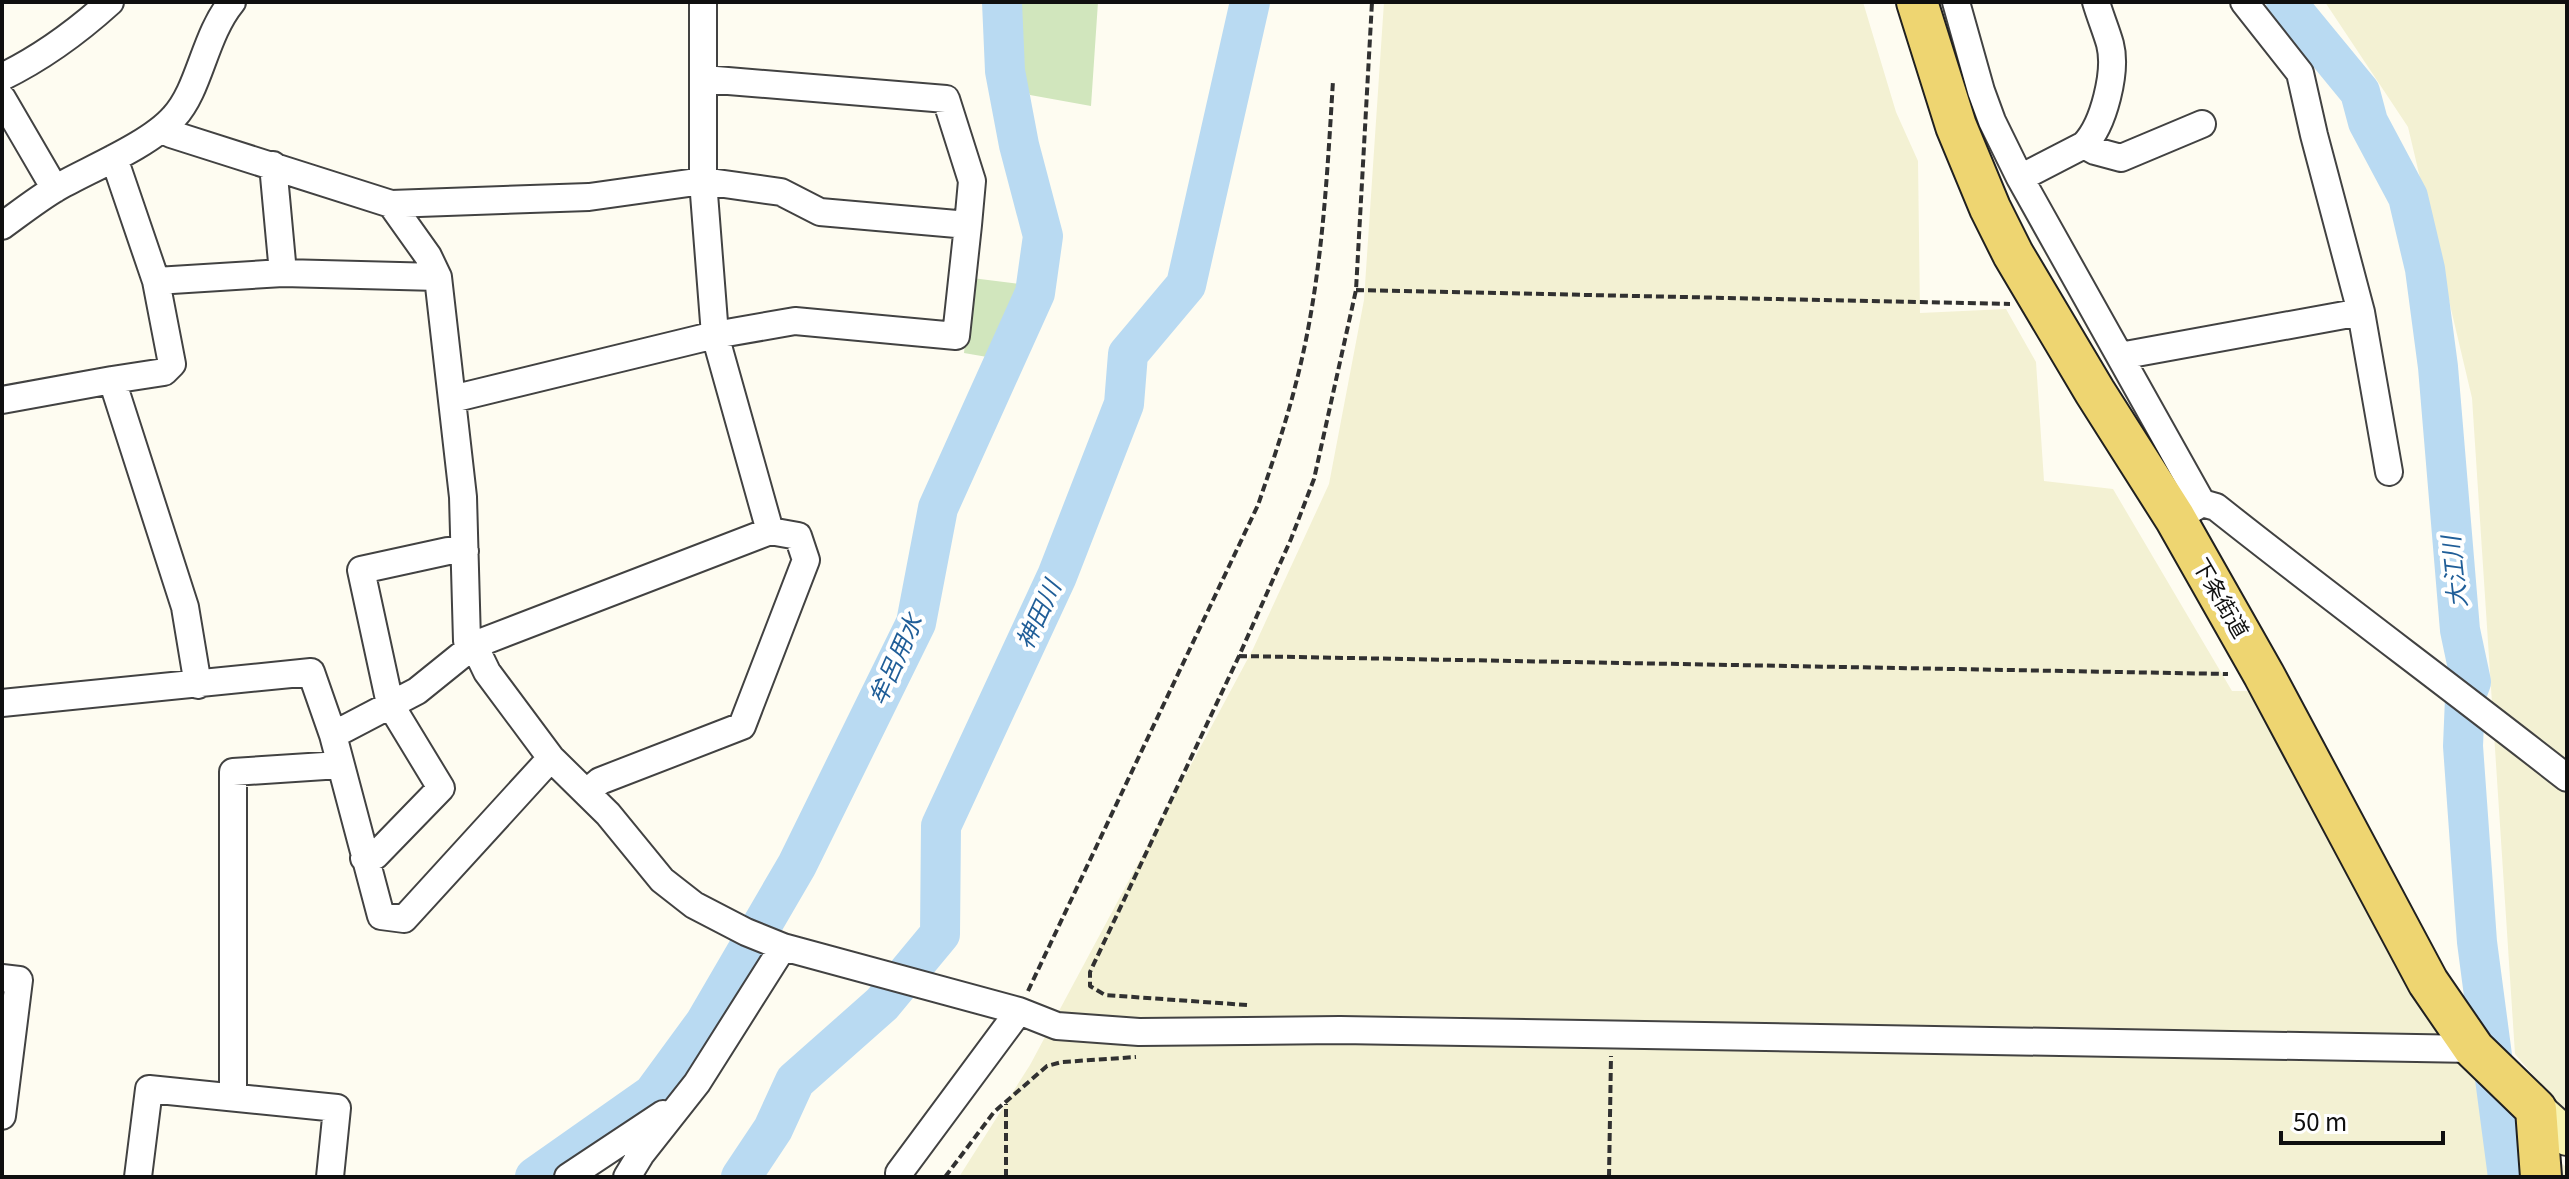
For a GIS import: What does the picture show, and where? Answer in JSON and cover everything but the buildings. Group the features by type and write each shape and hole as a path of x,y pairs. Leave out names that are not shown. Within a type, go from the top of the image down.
{"main road":[{"name":"下条街道","path":"1917,2 1971,165 2038,299 2095,392 2189,511 2264,675 2428,982 2478,1053 2527,1101"},
{"path":"2527,1101 2567,1137"},
{"path":"2527,1101 2541,1177"}],"street":[{"path":"2,77 83,26 110,2"},
{"path":"2,226 55,189 114,158 176,116 207,44 232,2"},
{"path":"703,2 703,181 715,335 770,531"},
{"path":"1956,2 1992,121 2020,178 2125,364 2189,511 2216,507 2339,605 2455,690 2567,778"},
{"path":"2020,178 2084,145 2099,120 2112,70 2110,44 2096,2"},
{"path":"2244,2 2300,73 2361,312 2389,472"},
{"path":"452,399 715,335 795,321 956,336 972,181 946,99 704,79"},
{"path":"2,98 55,189"},
{"path":"2084,145 2121,158 2202,124"},
{"path":"164,127 171,134 391,204 589,197 703,181 781,192 820,212 968,225"},
{"path":"2,400 164,372 172,364 156,281 114,158"},
{"path":"273,165 283,273"},
{"path":"391,204 428,256 438,277 463,497 467,641 474,645 487,672 551,758 587,792 662,880 694,905 746,932 812,956 1013,1010 1057,1026 1139,1032 1340,1030 1612,1034 2478,1053"},
{"path":"156,281 283,273 438,277"},
{"path":"2095,392 2125,364 2361,312"},
{"path":"112,380 185,607 198,685"},
{"path":"333,735 417,691 474,645 770,531 798,536 806,560 742,726 600,781 587,792"},
{"path":"364,858 375,856 441,788 390,704 361,570 448,551 465,551"},
{"path":"2,703 311,672 333,735 381,916 404,919 551,758"},
{"path":"233,1097 233,772 340,765"},
{"path":"627,1177 641,1154 697,1083 779,945"},
{"path":"2,978 19,980 4,1078 2,1116"},
{"path":"899,1173 1013,1010"},
{"path":"138,1177 149,1089 337,1108 330,1177"},
{"path":"568,1177 677,1108"}],"path":[{"path":"1261,1006 1105,995 1090,986 1090,972 1239,656 1314,479 1356,290 1372,2"},
{"path":"1013,1010 1258,505 1300,369 1319,262 1333,81"},
{"path":"1356,290 2007,305 2038,299"},
{"path":"1239,656 2264,675"},
{"path":"1609,1177 1612,1034"},
{"path":"945,1177 994,1112 1047,1066 1062,1062 1141,1057"},
{"path":"1006,1104 1006,1177"}],"shaded area":[{"path":"1384,2 1863,2 1896,112 1918,161 1920,313 2006,309 2036,362 2044,481 2113,489 2232,691 2253,691 2455,1054 2532,1137 2567,1168 2567,1177 959,1177 1030,1065 1253,649 1329,484 1364,300"},
{"path":"2325,2 2567,2 2567,1111 2515,1054 2472,398 2408,127"}],"green space":[{"path":"1020,2 1098,2 1091,106 1030,95 1017,65"},
{"path":"972,278 1021,284 1021,298 993,358 964,353"}],"waterway":[{"name":"牟呂用水","path":"535,1177 653,1094 705,1023 797,865 916,623 938,508 1035,293 1043,236 1019,145 1005,71 1002,2"},
{"name":"神田川","path":"741,1177 773,1129 795,1081 882,1004 940,934 941,826 1057,576 1124,404 1128,354 1186,285 1250,2"},
{"name":"大江川","path":"2286,2 2360,92 2368,122 2408,197 2425,269 2438,367 2460,630 2471,682 2465,698 2463,746 2477,942 2508,1177"}]}
